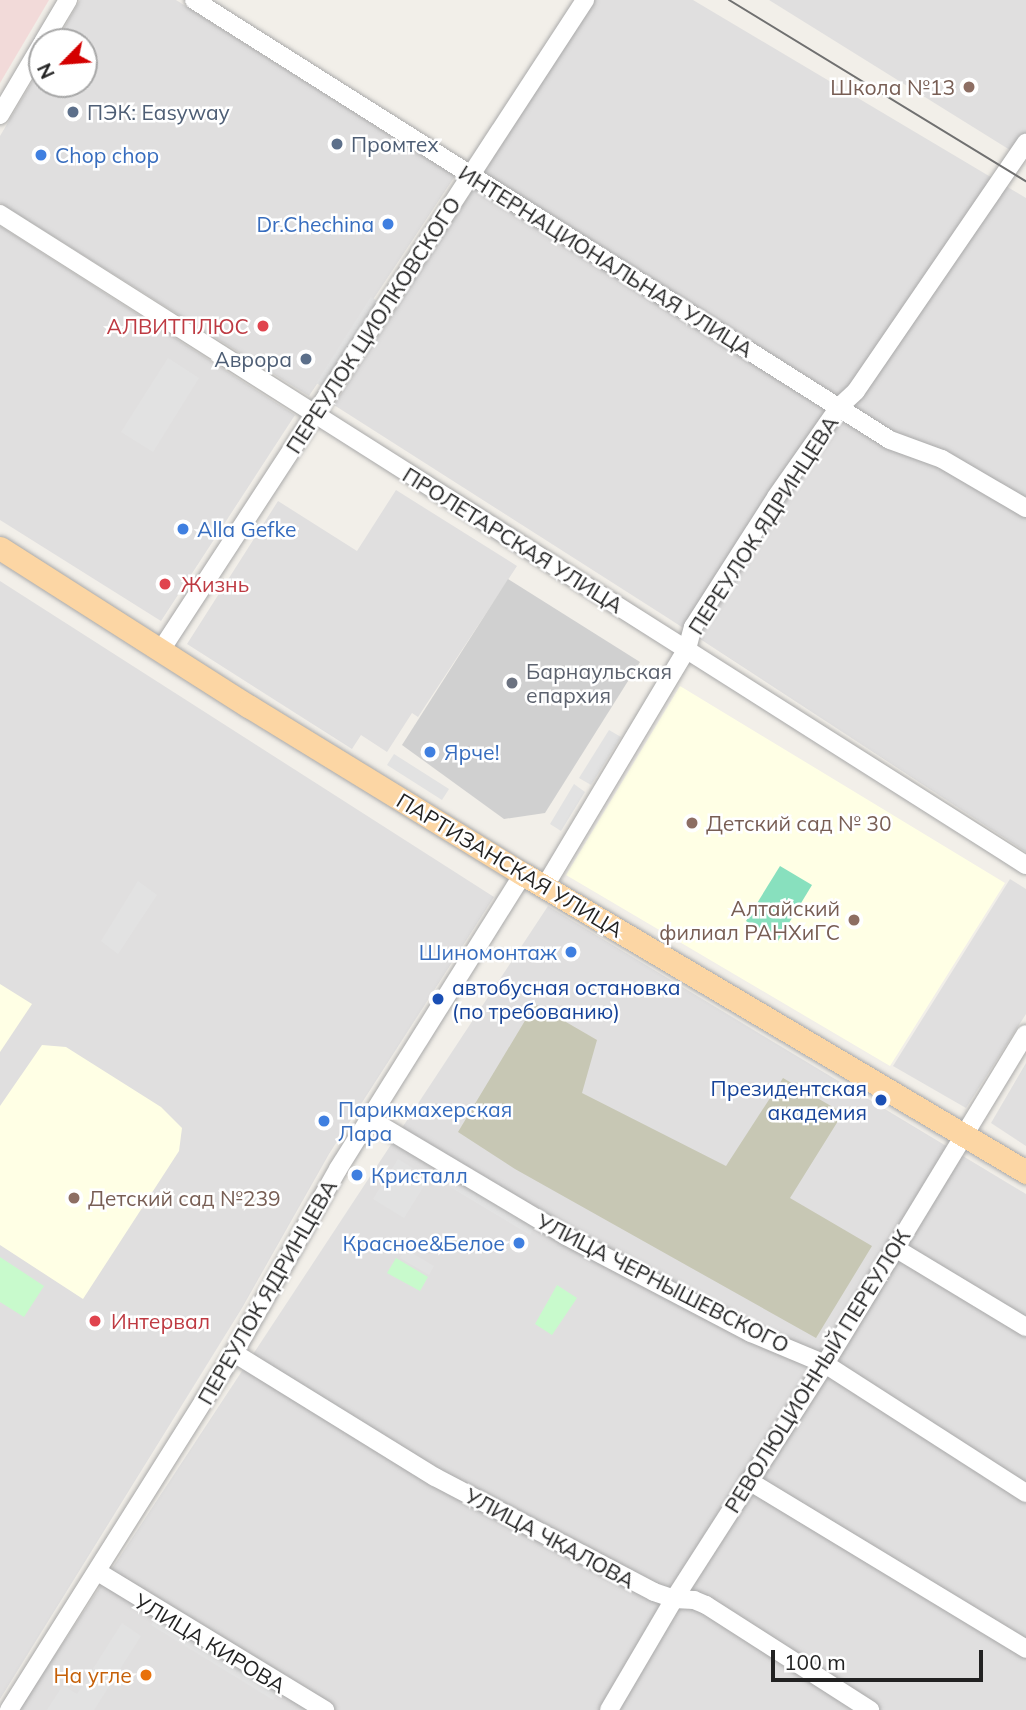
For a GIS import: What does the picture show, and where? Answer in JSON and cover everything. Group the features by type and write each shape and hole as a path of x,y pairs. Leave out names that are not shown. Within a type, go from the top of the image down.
{"main road":[{"name":"ПАРТИЗАНСКАЯ УЛИЦА","path":"0,548 523,874 1026,1172"}],"street":[{"path":"52,28 68,0"},
{"name":"ИНТЕРНАЦИОНАЛЬНАЯ УЛИЦА","path":"194,0 891,440 942,459 1026,508"},
{"name":"ПЕРЕУЛОК ЦИОЛКОВСКОГО","path":"161,650 585,0"},
{"path":"0,115 28,68"},
{"name":"ПЕРЕУЛОК ЯДРИНЦЕВА","path":"545,886 687,649 693,627 776,497 839,407 856,391 1026,143"},
{"name":"ПРОЛЕТАРСКАЯ УЛИЦА","path":"0,214 1026,865"},
{"name":"ПЕРЕУЛОК ЯДРИНЦЕВА","path":"9,1710 234,1353 370,1119 523,874"},
{"name":"РЕВОЛЮЦИОННЫЙ ПЕРЕУЛОК","path":"609,1710 674,1599 825,1364 1026,1034"},
{"name":"УЛИЦА ЧЕРНЫШЕВСКОГО","path":"370,1119 566,1236 751,1333 825,1364 1026,1493"},
{"path":"895,1248 1026,1327"},
{"name":"УЛИЦА ЧКАЛОВА","path":"234,1353 435,1478 654,1592 706,1605 870,1710"},
{"path":"748,1481 1026,1649"},
{"name":"УЛИЦА КИРОВА","path":"97,1572 325,1710"}],"shaded area":[{"path":"0,0 49,0 32,28 28,28 28,36 0,83"},
{"path":"80,0 176,0 455,176 309,396 0,203 0,136 28,89 28,98 98,98 98,28 64,28"},
{"path":"595,0 693,0 1026,198 1026,852 671,620 334,405"},
{"path":"769,0 1026,0 1026,160"},
{"path":"0,226 295,415 161,621 0,520"},
{"path":"371,297 379,302 323,387 316,383"},
{"path":"168,358 199,378 153,452 121,432"},
{"path":"396,490 517,566 418,717 412,713 387,752 361,735 352,749 187,644 278,501 357,551"},
{"path":"508,579 640,662 545,813 504,819 402,745"},
{"path":"0,581 494,897 329,1154 242,1308 0,1699"},
{"path":"680,686 1005,883 890,1066 566,875"},
{"path":"609,730 621,737 591,785 579,778"},
{"path":"394,754 449,789 442,800 387,765"},
{"path":"574,784 585,792 561,831 550,824"},
{"path":"1010,879 1026,889 1026,1014 966,1108 893,1066"},
{"path":"138,881 157,895 118,954 101,941"},
{"path":"548,906 1026,1194 1026,1710 19,1710"},
{"path":"0,984 32,1004 0,1052"},
{"path":"535,1004 597,1040 582,1093 726,1166 783,1078 843,1113 790,1198 872,1246 816,1338 515,1169 458,1132"},
{"name":"Детский сад №239","path":"42,1045 66,1047 161,1107 182,1128 179,1151 83,1299 0,1245 0,1106"},
{"path":"1026,1063 1026,1146 991,1123"},
{"path":"398,1159 429,1178 404,1218 373,1199"},
{"path":"441,1168 536,1225 530,1235 435,1178"},
{"path":"405,1249 434,1266 429,1275 400,1258"},
{"path":"155,1618 277,1693 273,1700 151,1625"},
{"path":"122,1623 141,1636 94,1710 47,1710 63,1685 77,1694"}],"green space":[{"path":"780,866 812,885 778,941 746,921"},
{"path":"0,1257 44,1286 24,1317 0,1302"},
{"path":"396,1258 428,1277 420,1291 387,1273"},
{"path":"557,1285 577,1298 552,1335 535,1324"}],"tram line":[{"path":"729,0 1026,181"}],"place":[{"name":"Школа №13","path":"969,87"},
{"name":"ПЭК: Easyway","path":"73,112"},
{"name":"Промтех","path":"337,144"},
{"name":"Chop chop","path":"41,155"},
{"name":"Dr.Chechina","path":"388,224"},
{"name":"АЛВИТПЛЮС","path":"263,326"},
{"name":"Аврора","path":"306,359"},
{"name":"Alla Gefke","path":"183,529"},
{"name":"Жизнь","path":"165,584"},
{"name":"Барнаульская епархия","path":"512,683"},
{"name":"Ярче!","path":"430,752"},
{"name":"Детский сад № 30","path":"692,823"},
{"name":"Алтайский филиал РАНХиГС","path":"854,920"},
{"name":"Шиномонтаж","path":"571,952"},
{"name":"автобусная остановка (по требованию)","path":"438,999"},
{"name":"Президентская академия","path":"881,1100"},
{"name":"Парикмахерская Лара","path":"324,1121"},
{"name":"Кристалл","path":"357,1175"},
{"name":"Детский сад №239","path":"74,1198"},
{"name":"Красное&Белое","path":"519,1243"},
{"name":"Интервал","path":"95,1321"},
{"name":"На угле","path":"146,1675"}]}
